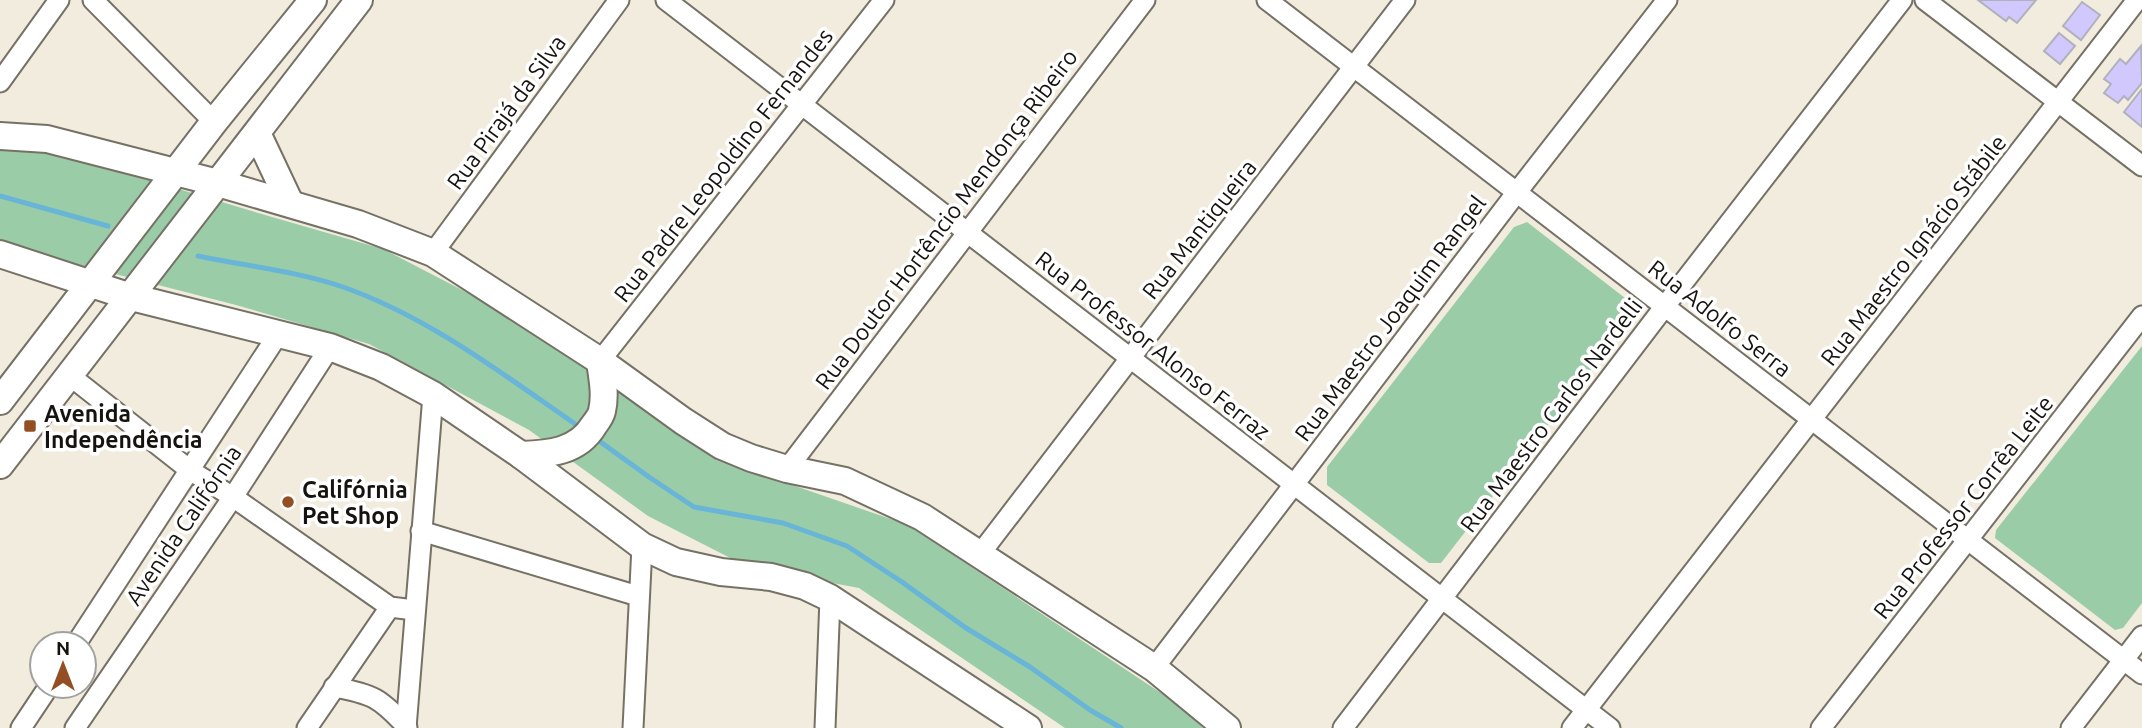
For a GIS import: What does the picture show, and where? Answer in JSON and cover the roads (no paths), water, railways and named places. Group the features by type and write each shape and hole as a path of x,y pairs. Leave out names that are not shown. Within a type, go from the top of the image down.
{"street":[{"path":"0,82 59,0"},
{"path":"93,0 214,122"},
{"path":"0,401 214,122 313,0"},
{"path":"0,465 359,0"},
{"name":"Rua Pirajá da Silva","path":"433,253 619,0"},
{"name":"Rua Professor Alonso Ferraz","path":"666,0 1610,728"},
{"name":"Rua Padre Leopoldino Fernandes","path":"600,361 884,0"},
{"name":"Rua Doutor Hortêncio Mendonça Ribeiro","path":"787,469 1144,0"},
{"name":"Rua Adolfo Serra","path":"1267,0 2142,674"},
{"name":"Rua Mantiqueira","path":"980,554 1405,0"},
{"name":"Rua Maestro Joaquim Rangel","path":"1154,668 1667,0"},
{"name":"Rua Maestro Carlos Nardelli","path":"1343,728 1902,0"},
{"path":"1925,0 2142,166"},
{"name":"Rua Maestro Ignácio Stábile","path":"1572,728 2137,0"},
{"path":"257,133 290,203"},
{"path":"0,136 47,139 218,183 358,224 433,253 600,361 722,446 787,469 845,481 922,517 1154,668 1227,728"},
{"path":"0,254 131,297 330,347 382,367 433,395 521,455 642,546 676,562 721,572 771,577 805,586 830,598 1023,726"},
{"path":"39,268 50,281 55,295 55,330"},
{"name":"Rua Professor Corrêa Leite","path":"1821,728 2142,316"},
{"name":"Avenida Califórnia","path":"85,630 279,333"},
{"name":"Avenida Califórnia","path":"75,728 233,497 330,347"},
{"path":"521,455 547,454 571,448 590,433 602,412 604,388 600,361"},
{"path":"69,376 191,471 233,497 390,607 414,610"},
{"path":"407,727 414,610 433,395"},
{"path":"421,531 638,596"},
{"path":"633,728 642,546"},
{"path":"825,728 830,598"},
{"path":"307,728 390,607"},
{"path":"2071,728 2142,636"},
{"path":"334,687 363,692 386,704 407,727"},
{"path":"21,728 40,700"}],"waterway":[{"path":"0,196 108,226"},
{"path":"198,256 308,277 375,300 407,315 466,350 581,428"},
{"path":"595,438 694,507 783,523 847,546 966,628 1121,728"}],"place":[{"name":"Avenida Independência","path":"30,426"},
{"name":"Califórnia Pet Shop","path":"288,502"}]}
